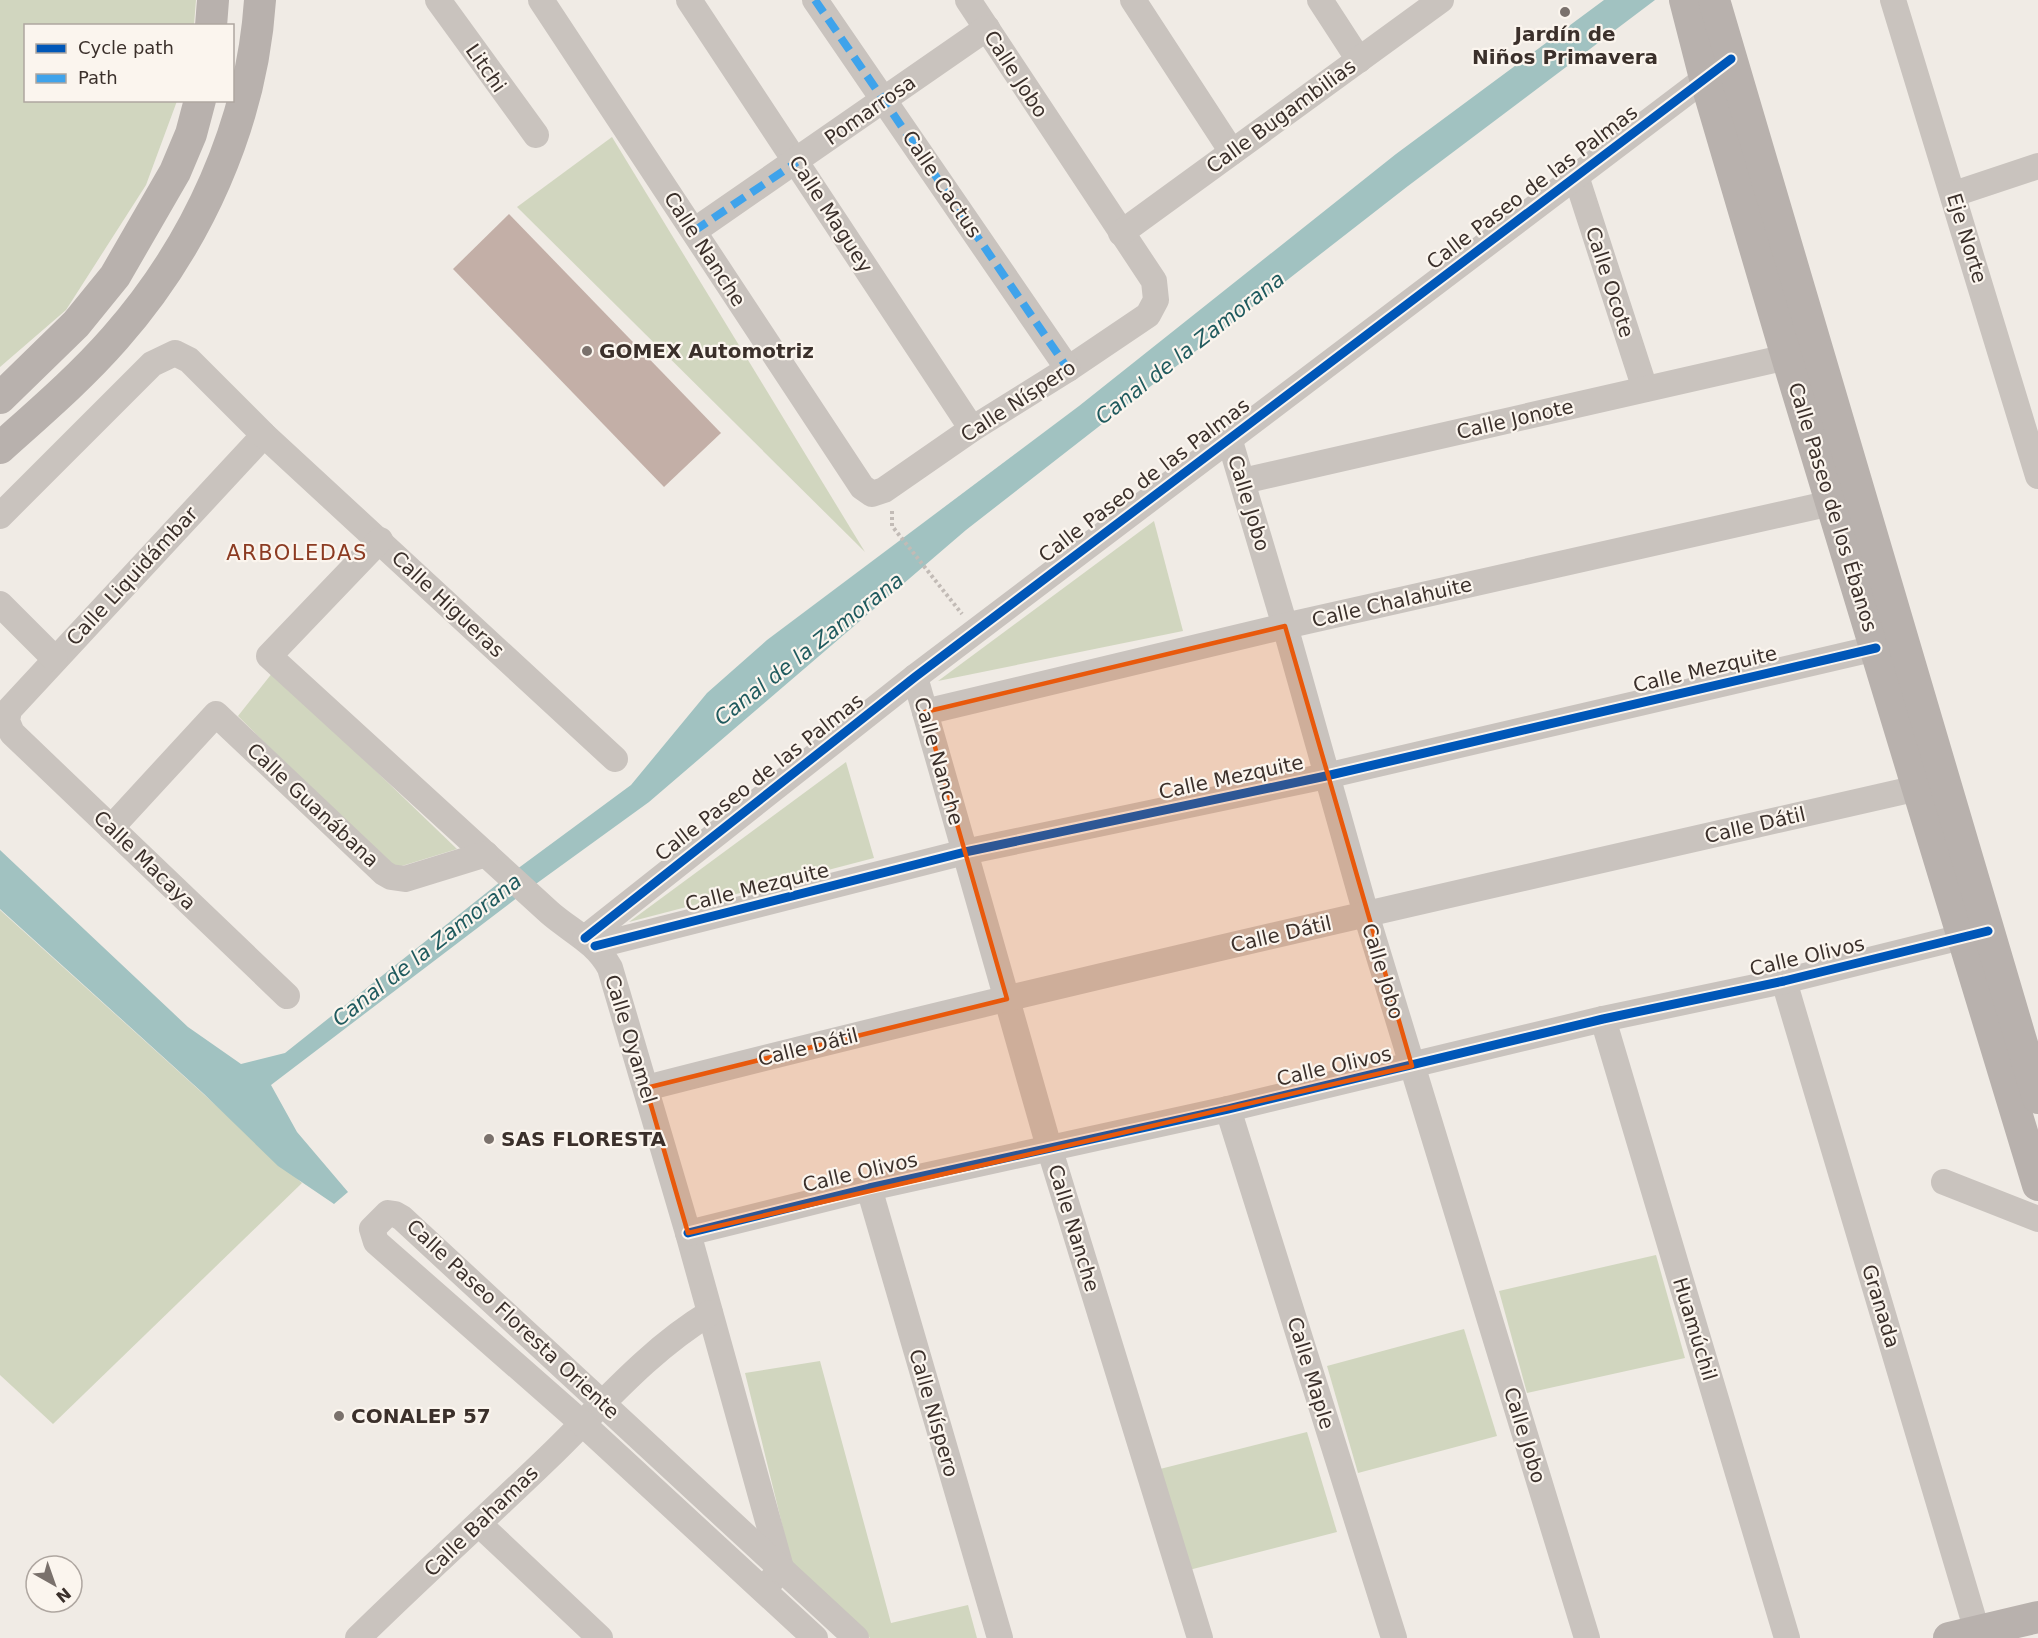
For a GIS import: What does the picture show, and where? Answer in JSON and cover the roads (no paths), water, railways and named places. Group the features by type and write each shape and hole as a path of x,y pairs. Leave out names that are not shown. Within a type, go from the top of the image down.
{"main road":[{"path":"211,24 213,0"},
{"path":"0,448 77,379 116,338 156,288 203,207 223,164 250,78 258,32 260,0"},
{"name":"Calle Paseo de los Ébanos","path":"1685,0 1705,78 1787,357 1846,500 1876,648 1918,788 2038,1098"},
{"name":"Calle Paseo de los Ébanos","path":"1714,0 1846,500 1976,934 2038,1185"},
{"path":"0,398 76,324 115,276 175,172 191,134 199,102"},
{"path":"1963,1634 2038,1617"}],"street":[{"name":"Litchi","path":"438,0 536,135"},
{"name":"Calle Nanche","path":"541,0 862,487 878,492"},
{"name":"Calle Maguey","path":"689,0 972,429"},
{"name":"Calle Cactus","path":"815,0 1068,369"},
{"name":"Calle Jobo","path":"968,0 1154,281 1156,300"},
{"path":"1132,0 1232,152"},
{"path":"1320,0 1359,60"},
{"name":"Calle Bugambilias","path":"1121,233 1441,0"},
{"name":"Eje Norte","path":"1893,0 1954,194 2038,476"},
{"name":"Pomarrosa","path":"694,231 797,162 987,28"},
{"name":"Calle Paseo de las Palmas","path":"590,942 915,677 1731,59"},
{"path":"1954,194 2038,166"},
{"name":"Calle Ocote","path":"1576,176 1645,389"},
{"name":"Calle Níspero","path":"878,492 1148,315 1156,300"},
{"name":"Calle Higueras","path":"0,516 152,364 175,352 189,360 264,435 615,759"},
{"name":"Calle Jonote","path":"1243,481 1787,357"},
{"name":"Calle Liquidámbar","path":"7,721 9,710 264,435"},
{"name":"Calle Jobo","path":"1229,438 1285,626 1366,914 1587,1638"},
{"name":"Calle Chalahuite","path":"925,712 1285,626 1846,500"},
{"name":"Calle Oyamel","path":"380,540 269,657 508,872 560,922 590,942 603,955 610,968 646,1088 781,1568"},
{"path":"0,604 55,659"},
{"name":"Calle Mezquite","path":"590,942 965,852 1326,776 1876,648"},
{"name":"Calle Nanche","path":"915,677 1049,1147 1200,1638"},
{"name":"Calle Guanábana","path":"111,828 216,714 375,865 391,877 405,879 486,854"},
{"name":"Calle Macaya","path":"7,721 12,733 287,996"},
{"name":"Calle Dátil","path":"646,1088 807,1046 1366,914 1918,788"},
{"name":"Calle Olivos","path":"688,1233 869,1188 1228,1109 1603,1019 1784,981 1976,934"},
{"name":"Granada","path":"1784,981 1963,1634"},
{"name":"Huamúchil","path":"1603,1019 1787,1638"},
{"name":"Calle Maple","path":"1228,1109 1394,1638"},
{"path":"1944,1182 2038,1218"},
{"name":"Calle Níspero","path":"869,1188 1000,1638"},
{"name":"Calle Paseo Floresta Oriente","path":"815,1638 583,1424 376,1242 372,1229 388,1213 402,1218 856,1638"},
{"path":"604,1403 653,1355 690,1325 710,1313"},
{"name":"Calle Bahamas","path":"372,1633 479,1524 604,1403"},
{"path":"479,1524 600,1638"},
{"path":"764,1590 781,1568"}],"water":[{"name":"Canal de la Zamorana","path":"1604,0 1655,0 1408,186 966,530 649,802 522,894 271,1085 297,1132 348,1192 334,1204 278,1166 204,1094 0,909 0,850 188,1027 241,1064 285,1053 505,878 631,785 707,693 767,640 1079,406 1396,154"}],"place":[{"name":"Jardín de Niños Primavera","path":"1565,12"},
{"name":"GOMEX Automotriz","path":"587,351"},
{"name":"SAS FLORESTA","path":"489,1139"},
{"name":"CONALEP 57","path":"339,1416"}],"district":[{"name":"ARBOLEDAS","path":"297,553"}]}
